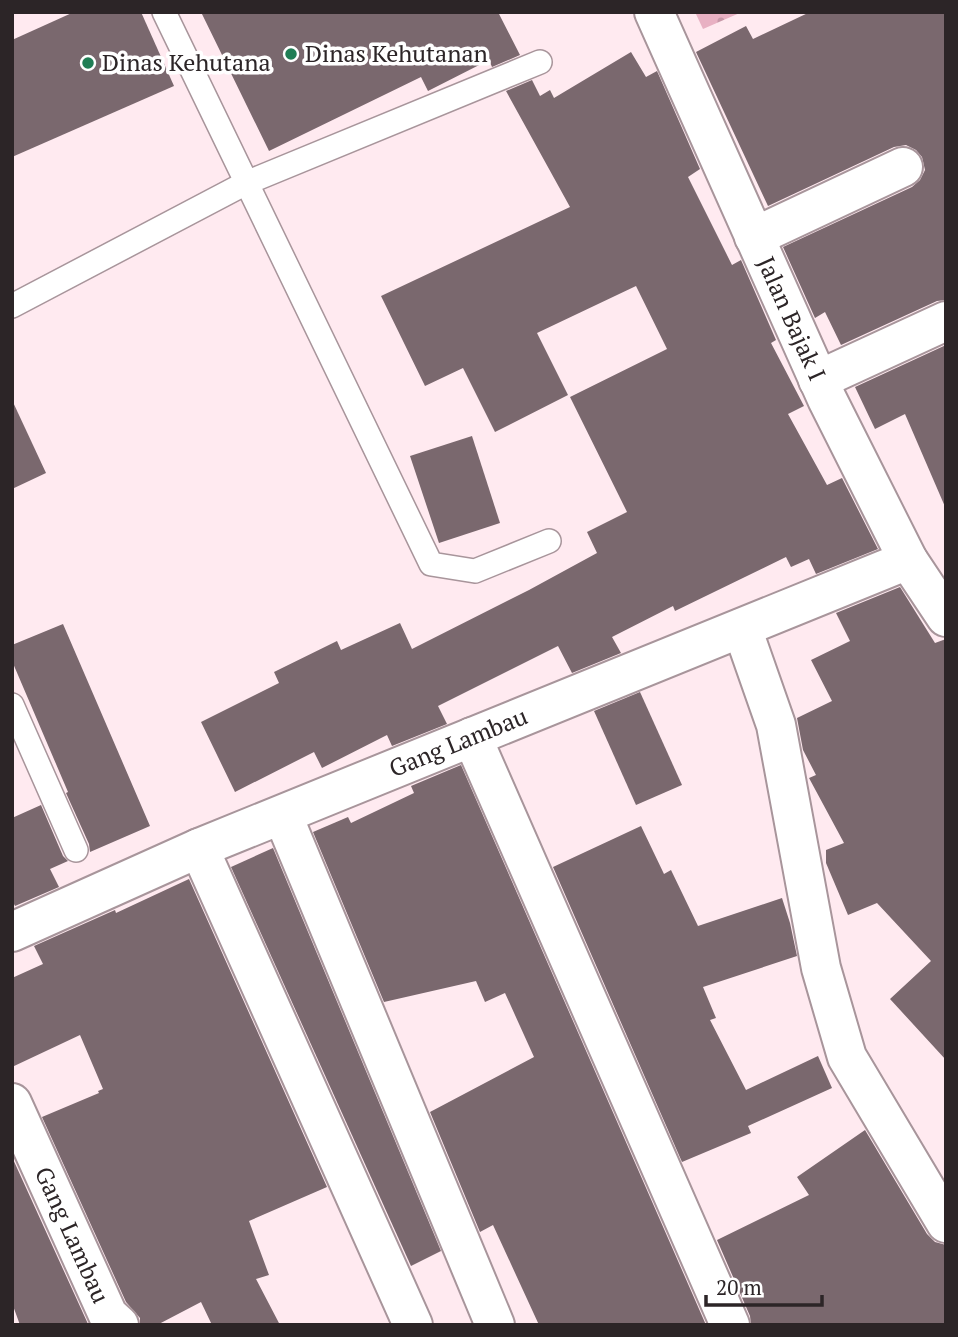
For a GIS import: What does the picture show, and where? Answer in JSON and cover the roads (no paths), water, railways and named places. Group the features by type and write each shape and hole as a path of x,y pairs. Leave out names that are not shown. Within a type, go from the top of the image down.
{"street":[{"name":"Jalan Bajak I","path":"654,12 818,380 908,561 942,605"},
{"path":"754,237 903,167"},
{"path":"818,380 946,321"},
{"name":"Gang Lambau","path":"12,932 199,848 908,561"},
{"path":"742,628 776,724 821,968 846,1057 946,1223"},
{"path":"472,737 730,1325"},
{"path":"283,816 495,1325"},
{"path":"199,848 413,1325"},
{"name":"Gang Lambau","path":"12,1103 108,1315 119,1325"}],"lane":[{"path":"164,12 431,564 475,571 549,541"},
{"path":"12,306 247,183 540,62"},
{"path":"12,705 76,850"}],"place":[{"name":"Dinas Kehutanan","path":"291,54"},
{"name":"Dinas Kehutana","path":"88,63"}]}
